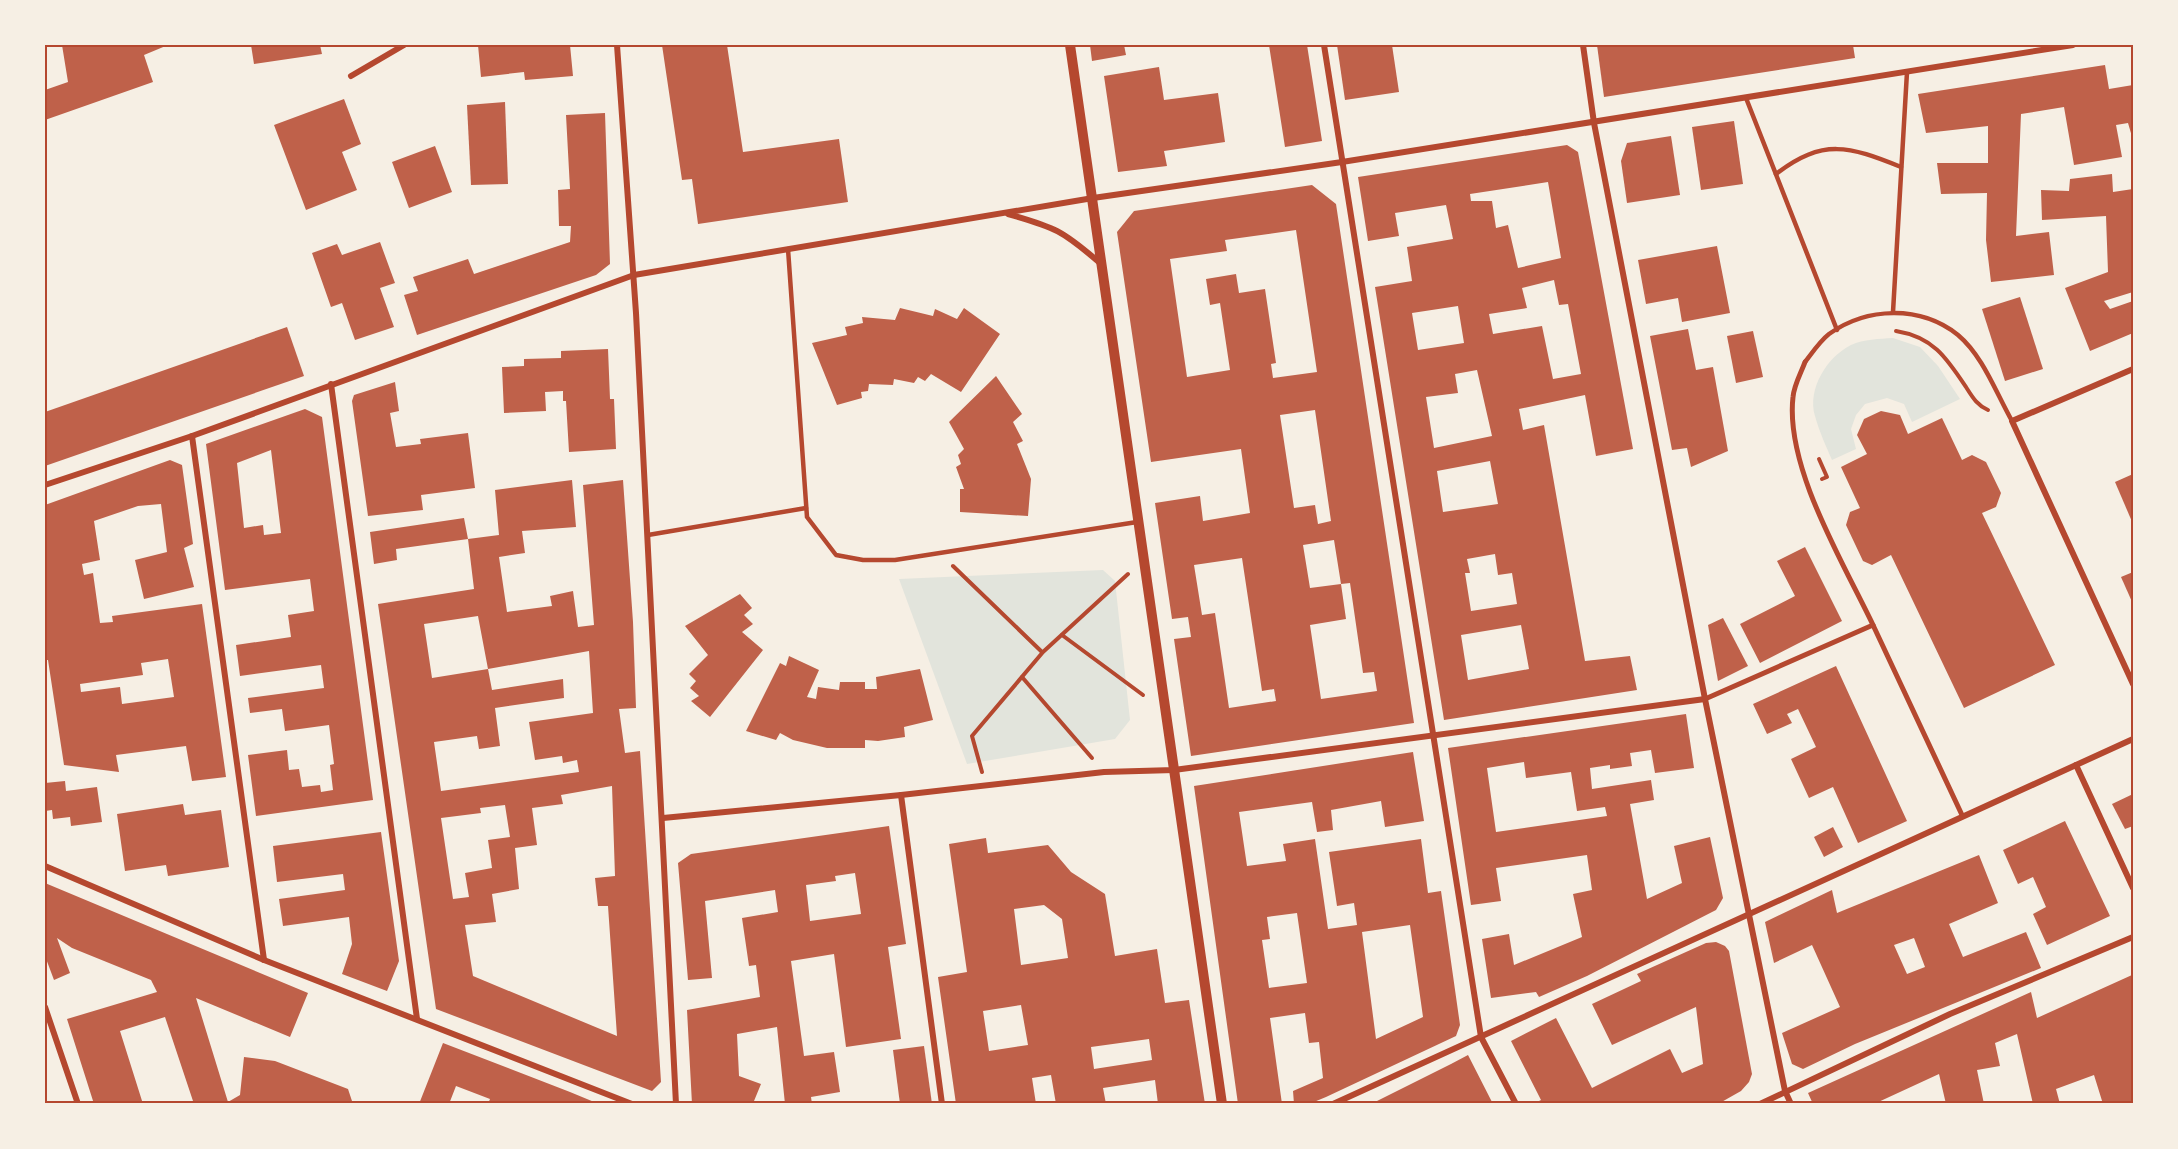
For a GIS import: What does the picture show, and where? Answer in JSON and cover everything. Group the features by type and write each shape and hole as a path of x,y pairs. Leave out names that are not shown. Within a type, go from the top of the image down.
{"street":[{"path":"351,75 404,45"},
{"path":"617,45 634,275 676,1104"},
{"path":"1070,45 1221,1104"},
{"path":"1324,45 1480,1037 1516,1104"},
{"path":"1583,45 1594,123 1705,699 1785,1091 1791,1104"},
{"path":"45,485 192,436 634,275 1093,198 1594,123 2073,45"},
{"path":"1004,213 1057,229 1068,235 1103,266"},
{"path":"1805,362 1792,394 1792,430 1807,486 1962,815"},
{"path":"2133,369 2012,421 2133,684"},
{"path":"331,384 417,1019"},
{"path":"192,436 264,960"},
{"path":"663,818 902,795 1104,772 1174,770 1705,699 1873,625"},
{"path":"1333,1104 1962,815 2133,739"},
{"path":"2076,765 2133,888"},
{"path":"902,795 942,1104"},
{"path":"45,866 264,960 632,1104"},
{"path":"1760,1104 1950,1014 2133,937"},
{"path":"45,1007 78,1104"}],"lane":[{"path":"1893,312 1907,72"},
{"path":"1746,98 1837,330"},
{"path":"1776,174 1800,156 1833,149 1863,151 1901,167"},
{"path":"788,249 807,517 818,535 836,555 863,560 896,560 1139,521"},
{"path":"1805,362 1828,335 1858,318 1893,312 1927,318 1958,336 1980,363 2012,421"},
{"path":"648,535 806,508"}],"path":[{"path":"1886,330 1930,341 1951,364 1978,405 2012,421"},
{"path":"1807,486 1827,477 1816,452"},
{"path":"939,553 1043,652"},
{"path":"986,786 972,736 1043,652 1144,559"},
{"path":"1062,635 1166,711"},
{"path":"1022,677 1104,772"}],"shaded area":[{"path":"1893,338 1920,347 1938,366 1960,399 1912,422 1904,404 1887,398 1865,404 1856,415 1851,429 1856,449 1832,460 1813,406 1821,375 1834,357 1851,345 1866,340"},
{"path":"1103,570 1115,581 1130,720 1115,739 967,764 899,579"}],"building":[{"path":"62,45 168,45 144,55 153,82 45,120 45,90 68,82"},
{"path":"251,45 320,45 322,54 254,64"},
{"path":"478,45 570,45 573,76 525,80 524,72 481,77"},
{"path":"662,45 727,45 743,152 839,139 848,202 698,224 692,179 682,180"},
{"path":"1090,45 1124,45 1126,55 1092,61"},
{"path":"1269,45 1307,45 1322,141 1285,147"},
{"path":"1337,45 1392,45 1399,92 1345,100"},
{"path":"1597,45 1853,45 1855,58 1604,97"},
{"path":"2105,65 2109,89 2133,85 2133,140 2128,123 2116,125 2122,157 2074,165 2064,107 2021,114 2016,236 2049,232 2054,275 1991,282 1986,240 1987,193 1941,194 1937,163 1988,163 1988,126 1926,133 1918,94"},
{"path":"1159,67 1164,100 1218,93 1225,142 1164,151 1167,166 1118,172 1104,76"},
{"path":"344,99 361,144 342,152 357,190 306,210 274,125"},
{"path":"505,102 508,184 471,185 467,105"},
{"path":"605,113 610,264 596,275 417,335 404,295 418,291 413,277 468,259 474,274 570,242 571,226 559,226 558,190 570,189 566,115"},
{"path":"1734,121 1743,184 1701,190 1692,127"},
{"path":"1671,136 1680,195 1627,203 1621,161 1627,143"},
{"path":"1567,145 1578,152 1633,449 1596,456 1585,395 1519,409 1523,430 1544,425 1585,661 1630,656 1637,690 1444,720 1375,287 1412,281 1407,247 1453,239 1446,205 1395,213 1399,236 1368,241 1358,177","holes":["1548,182 1561,258 1518,268 1508,225 1496,228 1492,201 1471,201 1470,194","1554,280 1559,305 1568,304 1581,374 1553,379 1542,326 1493,334 1489,314 1527,308 1522,288","1458,306 1464,343 1418,350 1412,313","1477,370 1492,436 1434,448 1426,397 1458,393 1455,374","1490,461 1498,504 1443,512 1437,471","1495,554 1498,575 1512,573 1517,604 1471,611 1465,573 1470,573 1467,559","1521,625 1529,669 1468,680 1461,635"]},
{"path":"435,146 452,192 409,208 392,162"},
{"path":"2112,174 2113,192 2133,189 2133,292 2104,301 2110,309 2133,301 2133,333 2090,351 2065,288 2108,272 2106,216 2042,220 2041,190 2069,191 2070,179"},
{"path":"1312,185 1336,204 1414,723 1191,756 1174,639 1191,637 1188,617 1172,619 1155,503 1200,496 1203,521 1250,513 1241,449 1151,462 1117,232 1134,211","holes":["1296,230 1317,372 1273,378 1271,364 1276,363 1265,289 1239,293 1236,274 1206,279 1210,305 1220,303 1230,370 1187,377 1170,259 1227,251 1225,240","1315,410 1331,521 1318,524 1315,505 1294,508 1280,415","1334,540 1341,584 1310,588 1303,545","1242,558 1262,691 1274,689 1276,701 1229,708 1215,613 1202,615 1194,565","1350,583 1363,673 1374,672 1377,691 1321,699 1310,625 1346,619 1341,584"]},
{"path":"380,242 395,283 380,288 394,327 355,340 342,303 331,307 312,253 337,244 342,255"},
{"path":"1717,246 1730,313 1682,322 1678,298 1646,304 1638,260"},
{"path":"2020,297 2043,369 2005,381 1982,309"},
{"path":"900,308 933,316 935,309 957,319 964,308 1000,334 961,392 931,374 925,381 918,377 914,383 894,379 893,385 869,384 868,391 861,392 862,398 837,405 812,343 847,335 845,327 863,323 862,317 895,320"},
{"path":"287,327 304,376 45,466 45,412"},
{"path":"1688,329 1696,370 1713,367 1728,451 1691,467 1687,448 1672,450 1650,336"},
{"path":"1753,331 1763,377 1736,383 1727,336"},
{"path":"608,349 610,399 614,399 616,449 569,452 566,401 563,401 563,391 545,392 546,411 504,413 502,367 524,366 524,359 561,358 561,351"},
{"path":"996,376 1022,414 1013,422 1023,441 1017,444 1031,479 1028,516 960,512 960,489 964,489 956,467 961,464 958,455 964,449 949,422"},
{"path":"395,382 399,411 390,413 396,447 421,444 420,439 468,433 475,488 421,495 423,510 368,516 352,401 354,395"},
{"path":"305,409 322,417 373,800 256,816 248,755 287,750 289,770 299,769 302,787 320,785 321,792 333,790 330,765 334,764 329,725 285,731 282,709 250,713 248,698 324,688 321,665 240,676 236,645 291,637 288,615 314,611 310,579 225,590 206,444","holes":["271,450 281,533 264,535 263,525 244,528 237,463"]},
{"path":"1881,411 1900,415 1908,434 1942,418 1962,460 1972,455 1986,462 2001,493 1996,507 1982,513 2055,665 1964,708 1891,555 1872,565 1863,561 1846,525 1850,512 1860,508 1841,467 1867,454 1857,435 1864,419"},
{"path":"170,460 182,465 193,544 184,548 194,587 144,599 135,560 167,552 161,504 138,506 94,521 100,560 82,564 84,575 93,573 100,623 113,622 112,616 202,604 226,777 192,781 186,746 116,755 119,772 64,765 48,660 45,660 45,505","holes":["168,659 174,697 122,704 120,687 81,692 80,684 143,675 141,663"]},
{"path":"2133,474 2133,524 2115,482"},
{"path":"572,480 576,527 522,531 525,553 499,557 507,612 552,606 550,596 573,591 578,627 594,625 583,485 623,480 633,622 636,708 619,709 625,753 640,751 661,1082 652,1091 436,1009 378,604 474,589 468,539 499,535 495,490","holes":["478,616 488,669 432,678 424,624","589,651 593,713 529,722 535,760 562,756 563,763 577,760 579,772 441,791 434,742 477,736 479,749 500,746 495,708 564,698 563,679 492,690 488,669","612,786 615,876 595,878 598,906 608,906 617,1036 473,976 465,925 496,922 492,894 519,889 515,848 537,845 532,808 563,804 561,795","505,805 510,837 488,840 492,868 465,873 469,897 453,899 441,818 481,813 480,808"]},
{"path":"464,518 468,539 396,549 397,560 374,564 370,532"},
{"path":"1805,547 1842,621 1760,663 1740,624 1795,596 1777,561"},
{"path":"2133,572 2133,604 2121,577"},
{"path":"740,594 752,608 744,615 753,624 742,632 763,650 710,717 691,701 699,696 690,688 696,681 689,674 708,655 685,626"},
{"path":"1723,618 1748,666 1718,681 1708,625"},
{"path":"789,656 819,670 807,697 816,699 818,687 839,690 840,682 865,682 865,689 877,689 876,677 920,669 933,720 904,727 905,737 878,741 865,740 865,748 827,748 793,740 780,733 776,740 746,731 780,663 786,666"},
{"path":"1836,666 1907,821 1858,843 1833,787 1809,798 1791,759 1816,747 1798,709 1787,714 1792,723 1767,734 1753,704"},
{"path":"1686,714 1694,768 1655,773 1651,750 1630,753 1632,766 1610,769 1610,765 1590,768 1592,789 1651,780 1654,800 1630,804 1647,899 1682,883 1674,846 1710,837 1723,898 1716,910 1587,976 1539,997 1536,992 1491,998 1482,939 1509,934 1514,965 1582,937 1573,894 1592,890 1587,855 1496,868 1501,901 1471,905 1448,748","holes":["1524,762 1526,778 1571,772 1577,811 1605,807 1607,816 1496,832 1487,768"]},
{"path":"1413,752 1424,821 1385,827 1381,801 1331,810 1333,830 1317,832 1312,802 1239,812 1247,866 1286,861 1283,844 1315,839 1328,929 1357,925 1354,903 1337,906 1329,852 1421,839 1428,893 1441,891 1460,1025 1456,1036 1326,1097 1309,1104 1294,1104 1293,1091 1323,1078 1319,1042 1309,1043 1305,1013 1270,1018 1282,1104 1238,1104 1194,786","holes":["1297,913 1307,983 1269,988 1262,940 1270,939 1267,917","1410,925 1423,1017 1376,1039 1362,932"]},
{"path":"65,781 66,791 97,787 102,822 71,826 70,817 53,819 52,810 45,811 45,783"},
{"path":"2133,794 2133,826 2125,829 2112,804"},
{"path":"183,804 185,815 221,810 229,867 168,876 166,865 125,871 117,814"},
{"path":"2065,821 2110,916 2047,945 2033,914 2046,907 2033,877 2018,884 2003,850"},
{"path":"889,826 906,944 888,947 901,1039 846,1047 834,954 791,961 804,1056 834,1052 840,1092 811,1097 812,1104 785,1104 777,1027 737,1034 739,1076 761,1084 754,1101 762,1104 692,1104 687,1010 760,997 756,965 749,966 742,918 778,912 775,890 705,901 712,978 688,980 678,863 691,854","holes":["855,873 861,914 810,921 806,885 836,881 835,876"]},
{"path":"1833,827 1843,847 1824,857 1814,837"},
{"path":"381,832 399,961 387,991 342,974 352,944 349,917 283,926 279,899 345,890 343,874 277,882 273,846"},
{"path":"986,838 988,853 1048,845 1071,872 1105,894 1115,956 1157,949 1165,1003 1189,1000 1205,1104 1158,1104 1155,1080 1103,1088 1106,1104 1056,1104 1051,1075 1032,1078 1036,1104 956,1104 938,977 967,972 949,844","holes":["1044,905 1062,919 1068,958 1021,965 1014,909","1021,1005 1028,1045 989,1051 983,1011","1149,1039 1152,1060 1094,1069 1091,1047"]},
{"path":"1979,855 1998,903 1949,924 1963,957 2026,932 2041,968 1855,1044 1803,1069 1792,1064 1782,1033 1840,1007 1812,945 1774,963 1765,922 1832,890 1837,913","holes":["1914,938 1925,967 1907,974 1894,945"]},
{"path":"45,883 308,993 290,1037 196,998 228,1102 240,1095 244,1057 275,1061 348,1089 353,1104 194,1104 165,1017 120,1031 143,1104 94,1104 67,1019 157,992 151,980 72,948 57,938 70,973 54,980 45,956"},
{"path":"1716,942 1725,946 1729,951 1752,1074 1749,1082 1741,1091 1718,1104 1533,1104 1541,1100 1511,1041 1556,1018 1592,1088 1670,1049 1682,1073 1703,1064 1696,1007 1612,1045 1592,1004 1641,981 1637,974 1706,943"},
{"path":"2132,975 2133,1104 2103,1104 2094,1075 2056,1089 2060,1104 2033,1104 2017,1034 1995,1043 2000,1066 1977,1070 1984,1104 1946,1104 1939,1074 1874,1104 1813,1104 1808,1093 2031,992 2037,1018"},
{"path":"443,1043 599,1104 488,1104 490,1099 456,1086 449,1104 419,1104"},
{"path":"924,1046 932,1104 900,1104 893,1050"},
{"path":"1468,1055 1493,1104 1371,1104 1451,1064"}]}
